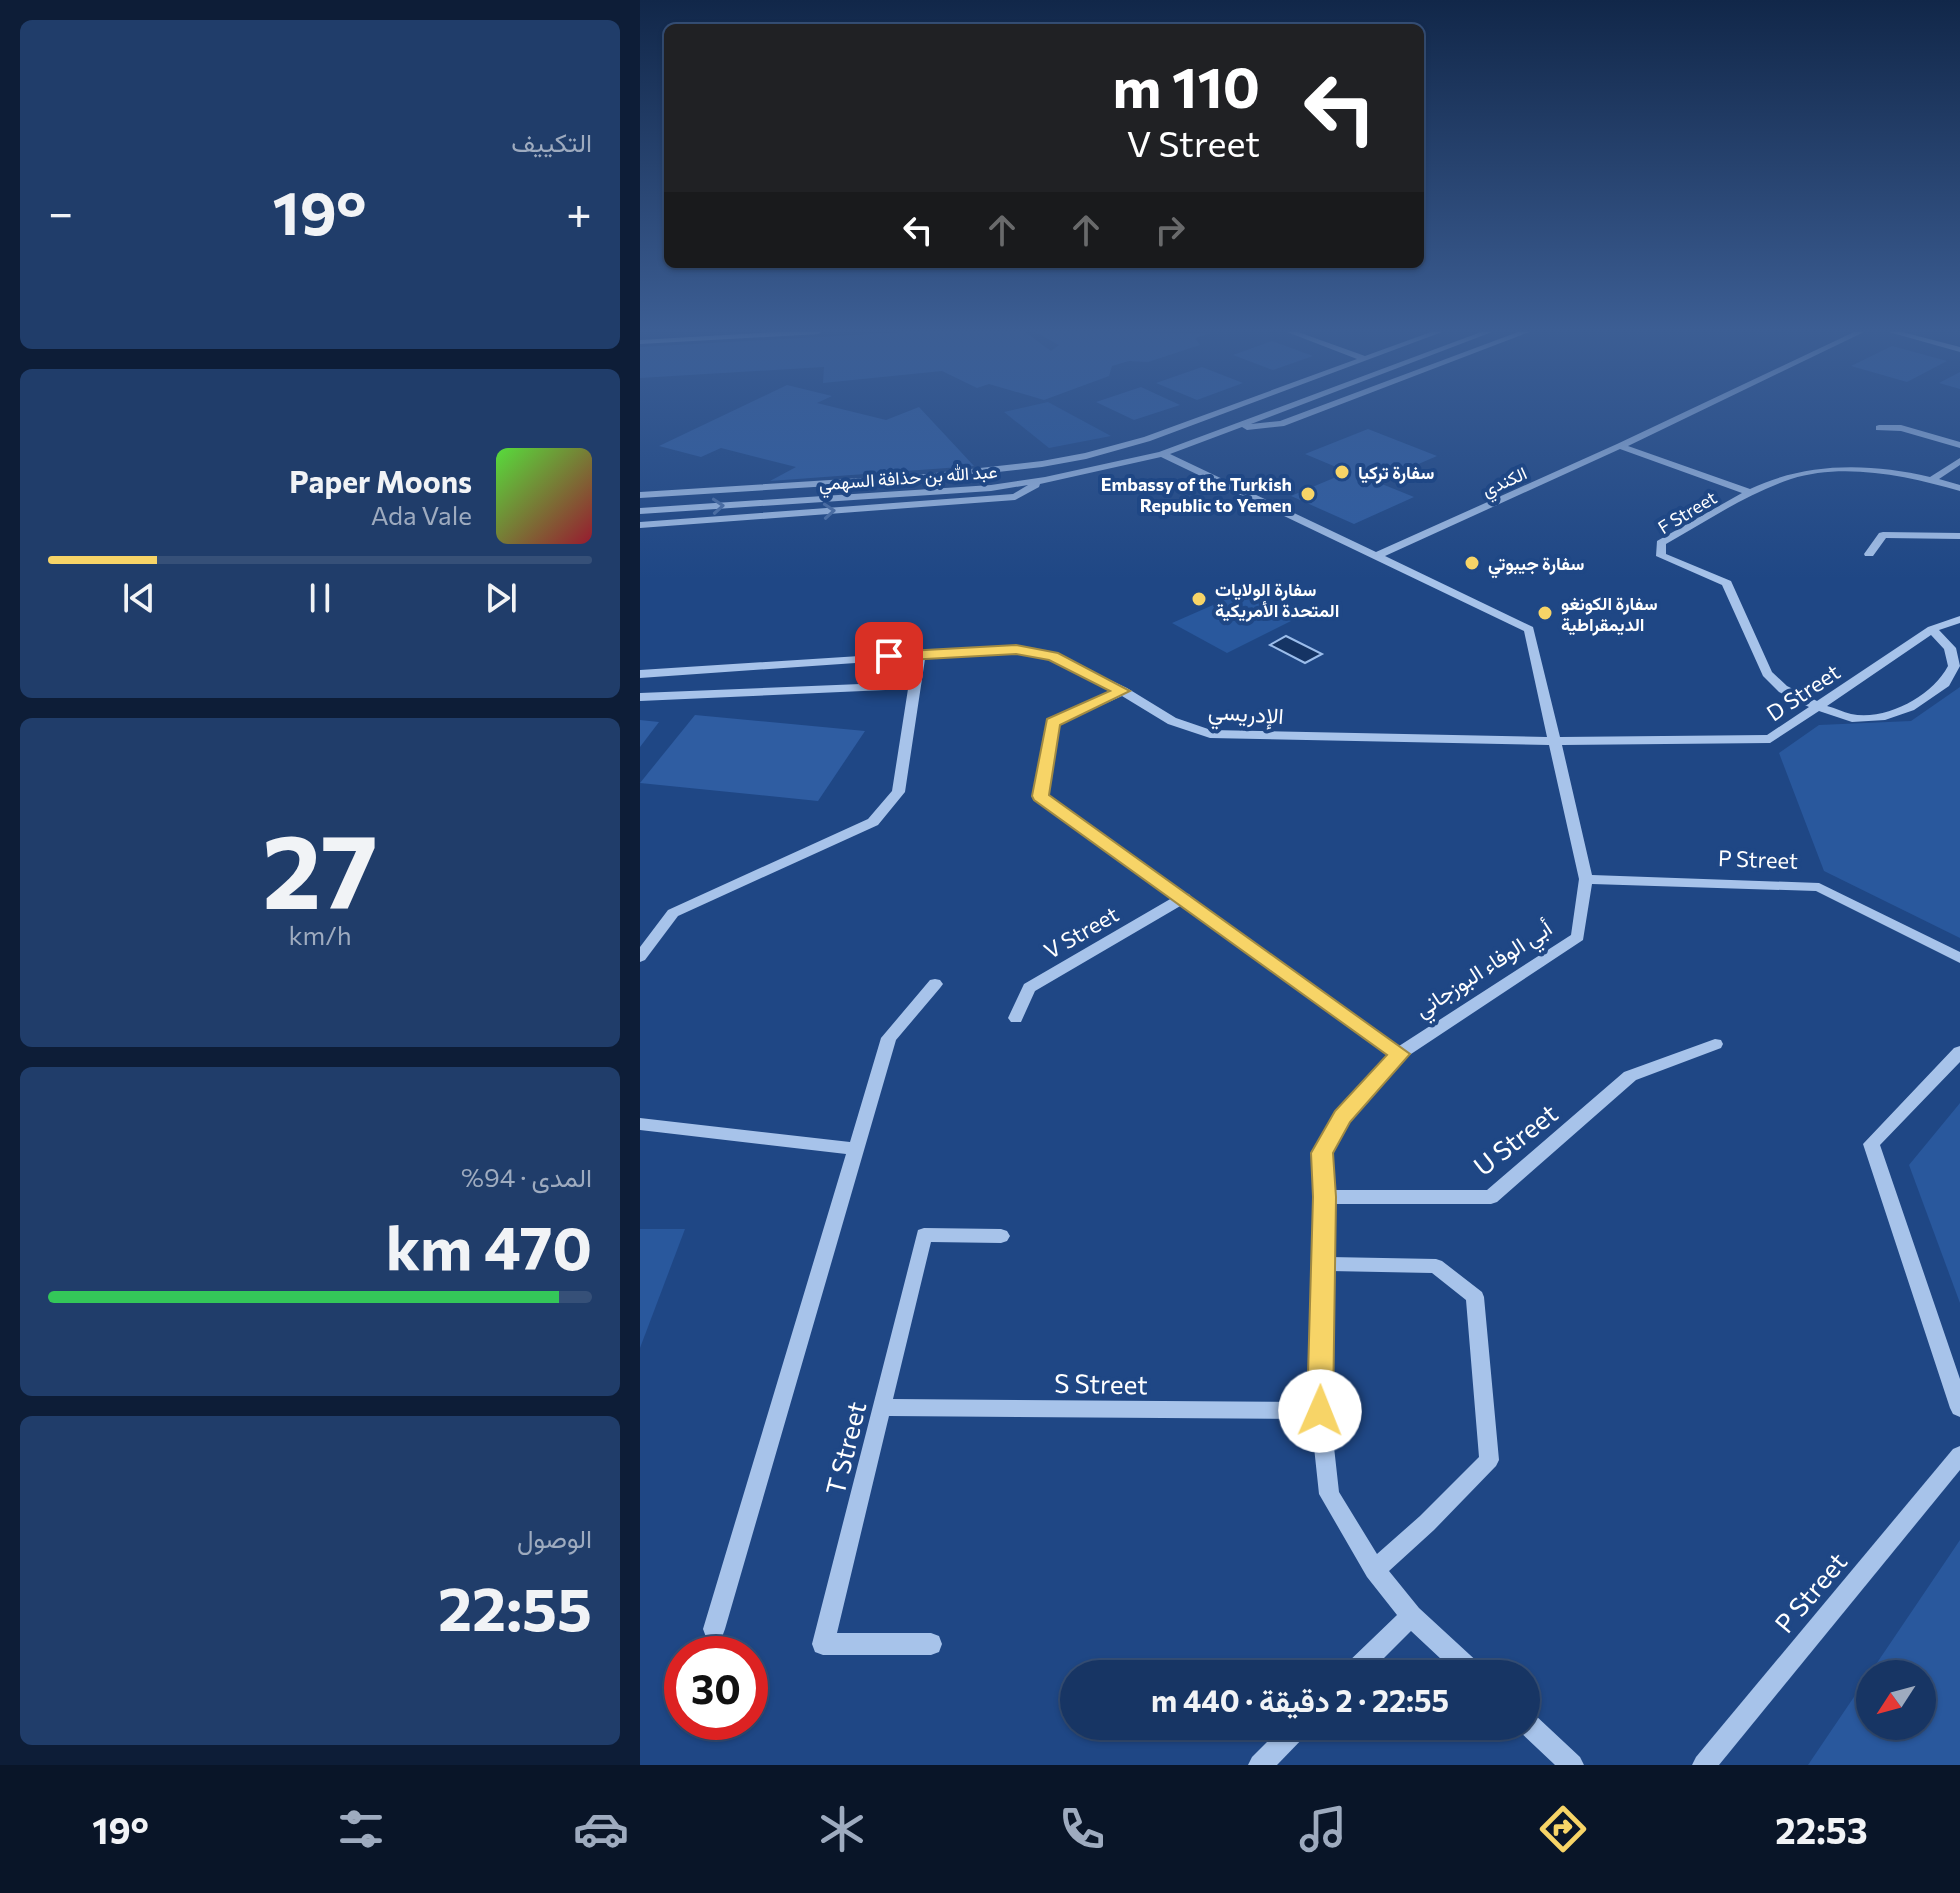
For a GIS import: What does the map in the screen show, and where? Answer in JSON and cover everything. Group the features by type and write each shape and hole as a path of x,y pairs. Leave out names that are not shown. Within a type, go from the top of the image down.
{"street":[{"name":"عبد الله بن حذافة السهمي","path":"640,495 926,477 1042,464 1147,439 1214,414"},
{"name":"عبد الله بن حذافة السهمي","path":"640,511 991,488 1045,480 1162,454 1266,414"},
{"path":"1227,429 1281,424 1307,414"},
{"name":"الكندي","path":"1379,555 1687,414"},
{"path":"1879,428 1901,428 1960,445"},
{"path":"1620,446 1751,493"},
{"name":"أبي الوفاء البوزجاني","path":"1162,454 1529,629 1586,879 1578,937 1399,1054 1343,1117 1322,1153 1320,1411 1329,1494 1375,1570 1411,1616 1459,1660"},
{"path":"1934,478 1960,461"},
{"name":"F Street","path":"1817,706 1783,689 1767,674 1727,583 1661,556 1661,543 1751,493 1809,471 1905,473 1934,478 1960,488"},
{"path":"640,525 1015,497 1045,480"},
{"path":"1869,554 1883,535 1960,536"},
{"name":"D Street","path":"1556,741 1770,739 1932,629 1960,619"},
{"path":"1817,706 1852,718 1881,717 1910,707 1945,683 1954,666 1950,648 1932,629"},
{"name":"الإدريسي","path":"640,674 1016,649 1053,657 1123,691 1172,721 1210,734 1556,741"},
{"path":"640,957 673,913 873,822 898,792 920,654"},
{"path":"640,697 916,685"},
{"path":"1123,691 1052,723 1040,796 1399,1054"},
{"name":"P Street","path":"1586,879 1819,887 1960,958"},
{"name":"V Street","path":"1016,1018 1029,988 1184,897"},
{"path":"714,1629 889,1038 935,984"},
{"name":"U Street","path":"1324,1197 1491,1197 1630,1076 1715,1044"},
{"path":"1960,1052 1871,1144 1960,1408"},
{"path":"640,1124 856,1149"},
{"name":"T Street","path":"931,1644 823,1644 924,1235 1001,1236"},
{"path":"1323,1264 1436,1266 1475,1297 1489,1460 1375,1570"},
{"name":"S Street","path":"882,1407 1320,1411"},
{"name":"P Street","path":"1704,1765 1960,1455"},
{"path":"1366,1660 1411,1616"},
{"path":"1540,1735 1572,1765"},
{"path":"1260,1765 1285,1740"}],"shaded area":[{"path":"1007,414 1071,414 1111,436 1049,448"},
{"path":"1245,591 1297,618 1227,653 1172,623"},
{"path":"1286,636 1322,654 1305,663 1270,645"},
{"path":"1960,687 1960,938 1824,871 1779,753 1819,725 1911,721"},
{"path":"1960,1103 1960,1303 1909,1165"},
{"path":"640,1229 685,1229 640,1348"},
{"path":"1960,1540 1960,1765 1808,1765 1856,1694 1856,1740 1936,1740 1936,1660 1879,1660"}],"building":[{"path":"725,414 863,414 886,420 900,414 926,414 974,466 770,481 796,467 721,448 701,457 659,446"},
{"path":"1122,414 1151,414 1134,420"},
{"path":"1368,429 1437,456 1377,482 1414,497 1354,524 1291,496 1348,472 1305,454"},
{"path":"695,715 865,731 818,801 640,783"},
{"path":"640,720 659,722 640,747"}],"place":[{"name":"سفارة تركيا","path":"1342,472"},
{"name":"Embassy of the Turkish Republic to Yemen","path":"1308,494"},
{"name":"سفارة جيبوتي","path":"1472,563"},
{"name":"سفارة الولايات المتحدة الأمريكية","path":"1199,599"},
{"name":"سفارة الكونغو الديمقراطية","path":"1545,613"}],"route":[{"path":"889,656 1016,649 1053,657 1123,691 1052,723 1040,796 1399,1054 1343,1117 1322,1153 1320,1411"}]}
